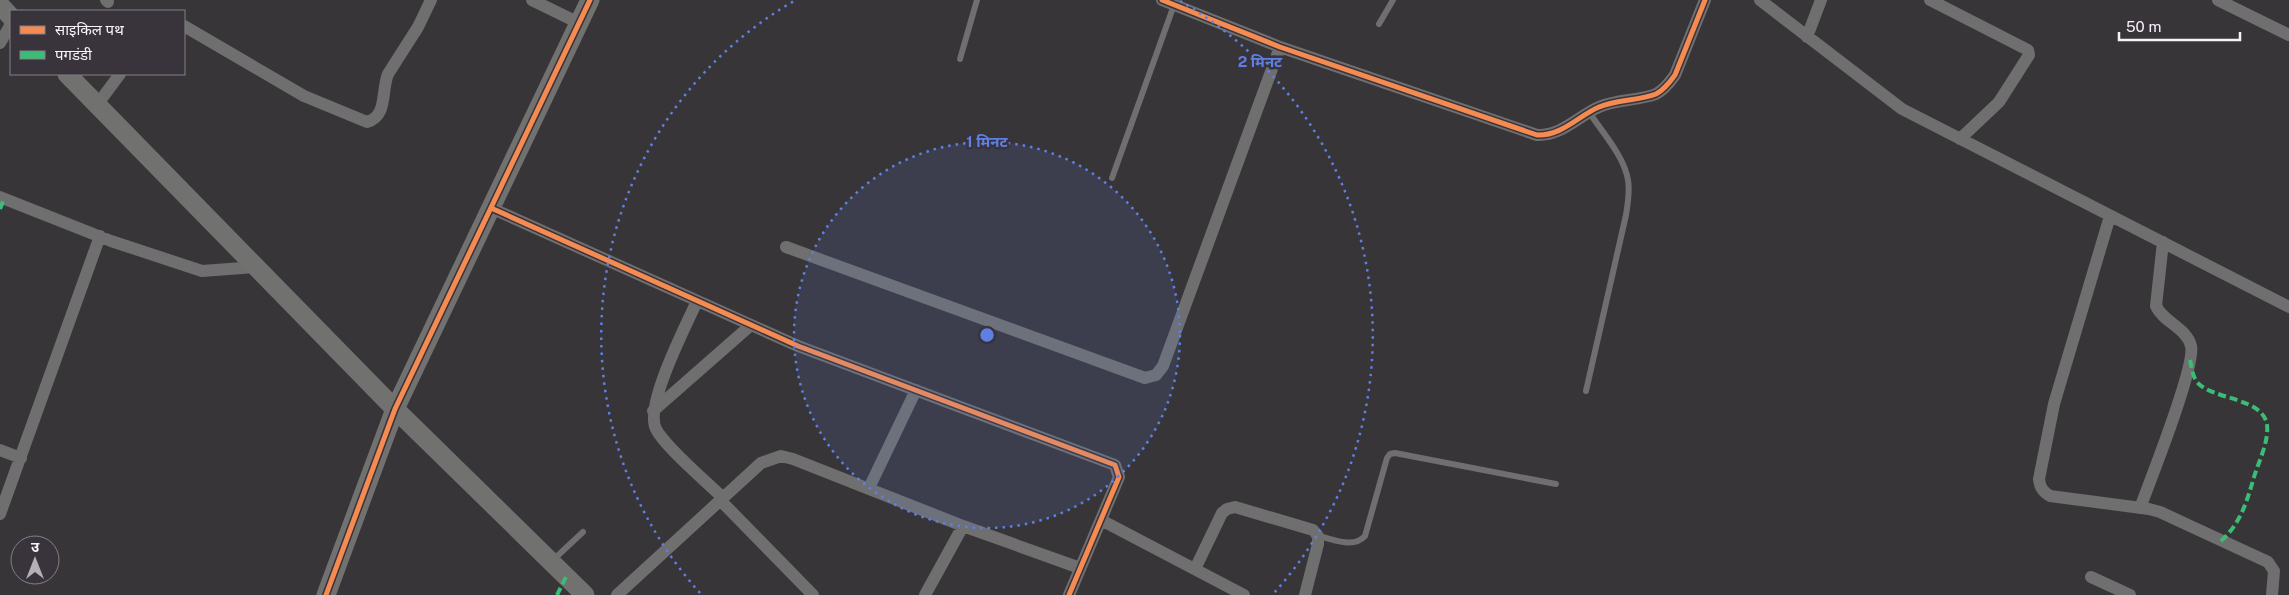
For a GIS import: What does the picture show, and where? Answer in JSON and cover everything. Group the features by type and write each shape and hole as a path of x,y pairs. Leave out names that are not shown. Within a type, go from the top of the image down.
{"main road":[{"path":"326,595 395,409 590,0"},
{"path":"0,5 10,16"},
{"path":"68,75 395,409 585,595"}],"street":[{"path":"185,27 304,96 367,122 374,120 380,114 384,82 418,27 431,0"},
{"path":"532,0 579,23"},
{"path":"1168,2 1280,47 1538,135 1548,135 1558,132 1589,112 1606,104 1658,93 1675,75 1705,0"},
{"path":"1760,0 1902,109 2289,307"},
{"path":"1807,37 1821,0"},
{"path":"1930,0 2028,50 2029,55 1999,102 1960,139"},
{"path":"2218,0 2289,35"},
{"path":"0,43 10,26"},
{"path":"786,247 1145,378 1156,376 1163,366 1280,47"},
{"path":"97,105 119,75"},
{"path":"0,198 202,272 257,268"},
{"path":"491,208 798,346 1114,465 1119,477 1069,595"},
{"path":"2110,216 2054,404 2039,479 2043,492 2050,496 2160,512 2268,562 2274,571 2272,595"},
{"path":"0,514 100,236"},
{"path":"2140,508 2176,410 2192,355 2187,338 2159,312 2156,306 2163,242"},
{"path":"697,301 666,372 653,420 661,436 813,595"},
{"path":"654,411 751,325"},
{"path":"869,488 916,390"},
{"path":"0,450 21,458"},
{"path":"616,595 761,463 781,456 1080,568"},
{"path":"1194,569 1222,514 1227,509 1235,507 1313,530 1318,536 1318,544 1305,595"},
{"path":"1101,520 1244,595"},
{"path":"925,595 964,526"},
{"path":"2091,577 2130,595"}],"lane":[{"path":"960,59 976,0"},
{"path":"1379,24 1393,0"},
{"path":"1112,178 1168,2"},
{"path":"1586,391 1626,214 1628,195 1628,178 1620,160 1589,112"},
{"path":"1318,536 1352,543 1360,542 1365,536 1387,458 1390,454 1395,453 1556,484"},
{"path":"551,562 583,532"}],"marked path":[{"path":"0,209 4,199"},
{"path":"2190,360 2193,374 2197,382 2204,388 2256,409 2263,416 2267,425 2265,444 2246,503 2234,527 2221,541"},
{"path":"557,595 566,577"}],"cycle path":[{"path":"326,595 395,409 590,0"},
{"path":"1162,0 1280,47 1537,135 1562,129 1606,104 1649,96 1662,90 1675,75 1705,0"},
{"path":"491,208 798,346 1115,465 1119,477 1069,595"}]}
